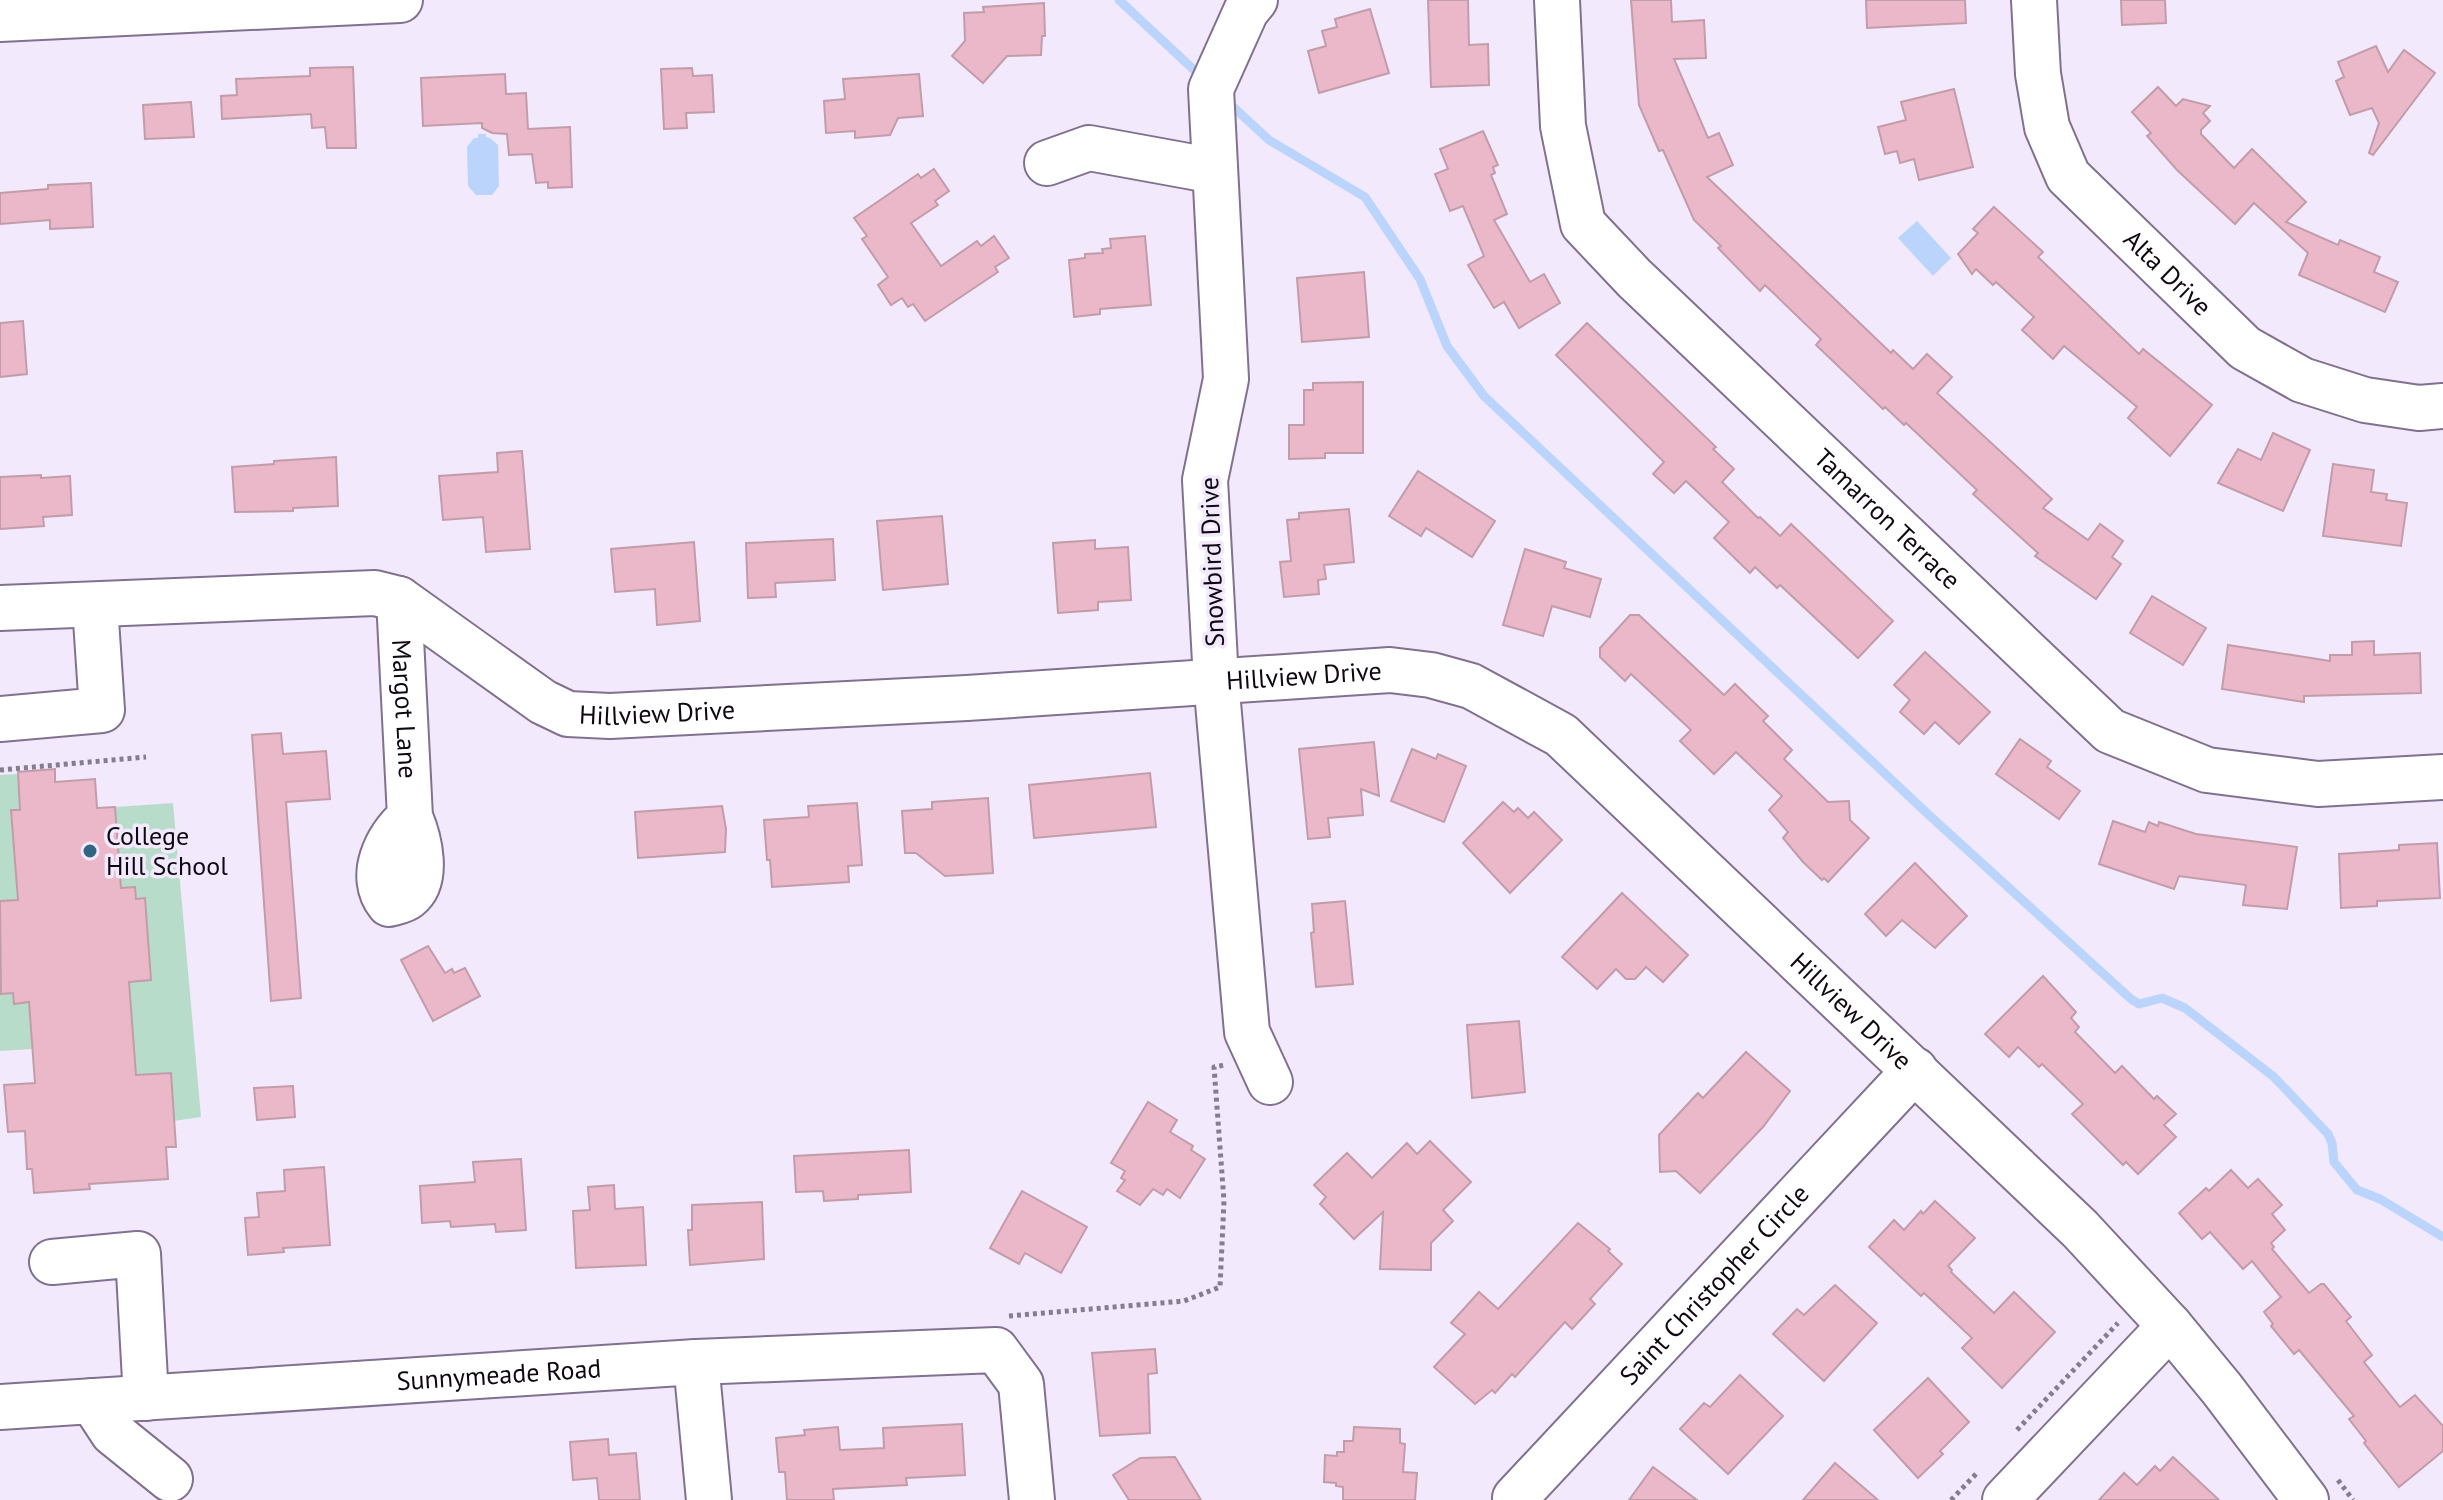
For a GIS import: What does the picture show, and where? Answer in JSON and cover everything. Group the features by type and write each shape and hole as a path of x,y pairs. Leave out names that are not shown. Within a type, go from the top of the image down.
{"street":[{"path":"0,19 400,0"},
{"name":"Snowbird Drive","path":"1255,0 1246,11 1211,89 1226,379 1205,480 1216,680 1247,1032 1270,1082"},
{"name":"Tamarron Terrace","path":"1557,0 1563,126 1583,224 1645,289 2110,731 2207,770 2318,784 2443,777"},
{"name":"Alta Drive","path":"2034,0 2038,74 2047,127 2068,176 2245,348 2302,380 2365,400 2419,408 2443,406"},
{"path":"1047,163 1089,148 1215,171"},
{"name":"Hillview Drive","path":"0,608 375,593 399,599 543,702 568,714 610,716 848,704 1390,670 1431,675 1471,686 1561,735 2080,1229 2144,1334 2222,1389 2306,1500"},
{"name":"Margot Lane","path":"399,599 410,817"},
{"path":"0,719 102,710 95,605"},
{"name":"Saint Christopher Circle","path":"1515,1498 1915,1070"},
{"path":"52,1262 138,1254 146,1398"},
{"path":"1994,1483 2144,1334"},
{"path":"996,1350 1021,1384 1032,1500"},
{"name":"Sunnymeade Road","path":"0,1407 146,1398 336,1402 696,1362 996,1350"},
{"path":"696,1362 709,1500"},
{"path":"92,1401 113,1433 170,1479"}],"path":[{"path":"0,770 146,757"},
{"path":"996,1350 990,1317 1184,1301 1220,1287 1224,1201 1214,1067 1231,1064 1247,1032"},
{"path":"2014,1434 2144,1334 2107,1311"},
{"path":"1951,1500 1994,1483"}],"green space":[{"path":"18,774 20,810 11,811 18,900 0,901 0,775"},
{"path":"173,803 201,1117 174,1121 171,1073 136,1075 130,993 125,982 151,980 145,898 136,899 135,887 121,888 115,807"},
{"path":"0,975 2,994 13,993 15,1004 29,1002 32,1049 0,1051"}],"water":[{"path":"478,134 486,134 498,145 499,186 492,195 476,195 468,186 467,147 474,138 478,138"},
{"path":"1917,221 1951,258 1933,276 1898,238"}],"building":[{"path":"1428,0 1468,0 1469,45 1488,44 1489,85 1431,87"},
{"path":"1631,0 1671,0 1672,22 1704,20 1706,58 1674,59 1708,138 1719,133 1733,165 1707,177 1891,353 1893,350 1913,369 1927,354 1952,377 1937,393 2052,499 2043,508 2088,540 2100,524 2123,541 2112,557 2121,564 2096,599 2035,556 2038,553 1973,494 1977,490 1906,423 1904,425 1885,407 1883,409 1816,345 1821,339 1765,285 1760,291 1694,220 1639,105"},
{"path":"1866,0 1965,0 1966,23 1867,28"},
{"path":"2121,0 2165,0 2166,23 2122,25"},
{"path":"1044,3 1045,36 1042,36 1041,55 1007,56 983,83 952,56 965,41 964,13 984,12 983,7"},
{"path":"1370,9 1389,73 1319,93 1308,51 1326,46 1322,31 1337,27 1335,19"},
{"path":"2376,46 2388,72 2404,50 2435,73 2373,155 2369,153 2379,123 2372,108 2350,115 2336,81 2344,77 2338,62"},
{"path":"353,67 356,148 327,148 325,127 312,128 311,114 222,119 221,96 237,95 236,79 310,76 310,68"},
{"path":"692,68 693,76 712,75 714,112 686,113 687,128 664,129 661,69"},
{"path":"505,74 506,94 526,93 528,129 570,127 572,187 548,188 548,182 536,183 532,154 509,155 507,134 492,133 482,128 482,123 423,126 421,78"},
{"path":"919,74 923,116 898,118 890,135 855,138 855,131 826,133 824,101 845,99 843,79"},
{"path":"2158,87 2176,106 2183,99 2210,106 2203,113 2210,121 2201,134 2234,168 2252,149 2306,202 2286,222 2338,245 2340,240 2380,257 2374,272 2398,282 2385,312 2299,275 2308,253 2254,203 2235,224 2177,170 2147,136 2151,133 2132,112"},
{"path":"1954,89 1973,167 1919,180 1914,159 1900,163 1897,151 1885,154 1878,127 1906,120 1901,102"},
{"path":"191,102 194,137 145,139 143,105"},
{"path":"1483,131 1498,165 1493,167 1495,173 1491,175 1507,214 1494,220 1530,282 1544,274 1560,303 1519,328 1504,302 1494,308 1468,265 1484,256 1463,206 1450,211 1435,174 1448,169 1440,149"},
{"path":"934,169 949,191 935,201 938,205 911,223 941,266 977,241 981,246 994,236 1009,258 995,267 998,272 925,321 913,304 908,307 902,298 891,305 878,285 888,277 862,239 867,236 854,218 918,174 921,178"},
{"path":"91,183 93,227 50,229 50,220 0,224 0,193 48,189 48,185"},
{"path":"1994,207 2043,252 2038,257 2139,354 2143,349 2212,405 2170,456 2128,418 2137,407 2064,346 2053,359 2022,330 2034,317 1996,282 1993,285 1976,269 1972,274 1958,254 1978,233 1973,229"},
{"path":"1145,236 1151,305 1100,309 1100,314 1074,317 1069,260 1085,258 1085,254 1103,253 1102,249 1111,248 1110,239"},
{"path":"1364,272 1369,337 1302,342 1297,278"},
{"path":"23,321 27,374 0,377 0,323"},
{"path":"1587,323 1716,447 1713,449 1734,469 1722,482 1758,518 1780,536 1791,524 1893,621 1858,658 1780,585 1777,588 1755,567 1750,573 1714,538 1729,522 1686,481 1674,493 1653,474 1664,462 1556,355"},
{"path":"1363,382 1363,453 1325,453 1325,458 1289,459 1289,425 1304,425 1304,390 1313,390 1313,383"},
{"path":"2273,433 2310,450 2283,511 2218,483 2238,449 2261,460"},
{"path":"522,451 530,549 486,552 483,517 443,520 439,476 498,472 497,453"},
{"path":"336,457 338,506 235,512 232,467"},
{"path":"2333,464 2374,470 2371,492 2387,494 2386,500 2407,503 2401,546 2323,536"},
{"path":"1418,471 1495,521 1472,557 1426,528 1421,536 1389,516"},
{"path":"41,475 41,478 70,476 72,515 43,517 44,526 0,529 0,477"},
{"path":"1349,509 1354,562 1324,565 1326,579 1318,580 1319,594 1284,597 1280,562 1291,561 1287,520 1299,519 1299,513"},
{"path":"942,516 948,584 883,590 877,521"},
{"path":"833,539 835,580 775,583 776,597 748,598 746,543"},
{"path":"1095,540 1095,549 1128,547 1131,600 1098,602 1098,610 1058,613 1053,543"},
{"path":"694,542 700,621 657,625 655,589 615,592 611,549"},
{"path":"1525,549 1566,562 1564,568 1601,579 1590,617 1552,606 1543,636 1503,625"},
{"path":"2152,596 2206,628 2183,665 2130,633"},
{"path":"1630,615 1639,615 1724,695 1735,684 1768,716 1763,721 1792,750 1784,759 1828,802 1849,801 1850,820 1869,838 1828,882 1803,862 1783,838 1788,832 1769,810 1782,796 1736,752 1714,774 1680,741 1691,730 1631,674 1625,681 1600,657 1600,648"},
{"path":"2374,641 2374,655 2420,653 2421,693 2304,696 2304,702 2222,689 2228,645 2330,661 2330,655 2352,655 2352,642"},
{"path":"1925,652 1990,712 1959,744 1935,722 1924,734 1900,712 1910,700 1894,685"},
{"path":"281,733 283,754 326,751 330,799 286,802 301,998 271,1001 252,735"},
{"path":"2020,739 2051,761 2047,767 2080,791 2059,819 1996,774"},
{"path":"1374,742 1379,796 1361,789 1363,815 1328,818 1330,837 1308,839 1299,749"},
{"path":"1412,749 1436,759 1438,754 1466,766 1444,822 1391,801"},
{"path":"55,769 55,782 95,779 97,808 115,807 121,888 135,887 136,899 145,898 151,980 129,982 136,1075 171,1073 176,1147 166,1147 168,1179 89,1184 90,1189 34,1193 32,1169 27,1169 25,1131 8,1132 4,1085 35,1083 29,1002 14,1004 13,993 1,994 0,901 18,900 11,810 20,810 18,772"},
{"path":"1150,773 1156,827 1034,838 1029,785"},
{"path":"988,798 993,873 945,876 916,853 905,853 902,811 932,809 932,802"},
{"path":"1503,802 1514,812 1518,808 1528,818 1534,812 1562,840 1510,893 1463,843"},
{"path":"857,803 862,865 848,866 849,882 772,887 764,820 809,817 808,806"},
{"path":"722,806 726,829 725,852 638,858 635,812"},
{"path":"2113,821 2145,832 2149,822 2158,826 2159,822 2196,834 2297,847 2287,909 2243,905 2246,885 2179,876 2174,889 2099,864"},
{"path":"2437,843 2440,898 2377,901 2377,906 2341,908 2339,854 2399,850 2399,845"},
{"path":"1915,863 1967,916 1935,948 1902,920 1886,936 1865,914"},
{"path":"1622,893 1688,955 1663,982 1646,967 1635,979 1626,979 1616,969 1597,989 1562,957"},
{"path":"1345,901 1353,984 1316,987 1312,904"},
{"path":"428,946 445,973 465,968 480,996 433,1021 401,960"},
{"path":"2043,976 2076,1012 2071,1018 2079,1027 2075,1032 2115,1073 2122,1066 2154,1099 2157,1096 2176,1114 2164,1125 2176,1137 2138,1174 2126,1162 2123,1165 2072,1114 2083,1104 2042,1064 2039,1067 2018,1047 2009,1057 1985,1034"},
{"path":"1519,1021 1525,1092 1472,1098 1467,1025"},
{"path":"1746,1052 1790,1091 1763,1127 1700,1193 1676,1171 1660,1172 1659,1135 1698,1093 1703,1098"},
{"path":"293,1086 295,1117 257,1120 254,1088"},
{"path":"1148,1102 1177,1120 1170,1132 1193,1146 1191,1150 1205,1159 1180,1198 1167,1189 1163,1195 1153,1189 1140,1205 1117,1191 1125,1180 1121,1178 1125,1171 1111,1163"},
{"path":"1430,1141 1471,1182 1443,1210 1453,1221 1431,1243 1431,1270 1380,1269 1383,1212 1354,1239 1320,1204 1326,1197 1314,1185 1347,1153 1372,1178 1407,1143 1417,1154"},
{"path":"909,1150 911,1192 858,1195 858,1199 824,1201 823,1191 796,1192 794,1156"},
{"path":"521,1159 526,1230 496,1232 495,1224 451,1227 450,1221 422,1223 420,1186 475,1182 473,1162"},
{"path":"324,1167 330,1245 283,1248 284,1252 248,1255 245,1218 259,1217 257,1193 285,1191 284,1170"},
{"path":"2231,1170 2248,1188 2258,1179 2282,1205 2272,1214 2285,1230 2271,1243 2272,1249 2309,1293 2324,1284 2351,1317 2346,1321 2372,1355 2364,1362 2400,1407 2415,1395 2443,1426 2443,1451 2399,1487 2364,1443 2366,1441 2349,1419 2354,1416 2299,1350 2294,1354 2271,1326 2273,1324 2264,1312 2281,1297 2252,1261 2243,1269 2210,1232 2202,1239 2179,1213"},
{"path":"614,1185 615,1209 643,1207 646,1265 576,1268 573,1211 590,1210 588,1187"},
{"path":"1022,1191 1087,1227 1061,1273 1025,1253 1019,1264 990,1248"},
{"path":"1935,1201 1975,1238 1948,1266 1951,1272 1994,1313 2014,1292 2055,1332 2002,1388 1962,1348 1972,1338 1869,1247 1894,1220 1904,1230"},
{"path":"762,1202 764,1259 690,1265 688,1230 692,1230 692,1205"},
{"path":"1578,1223 1610,1249 1608,1251 1622,1264 1590,1299 1595,1304 1572,1329 1565,1322 1515,1377 1512,1374 1495,1393 1492,1390 1475,1404 1434,1367 1465,1334 1451,1323 1479,1292 1498,1309"},
{"path":"1835,1285 1877,1323 1824,1381 1773,1334 1797,1309 1804,1315"},
{"path":"1155,1349 1157,1373 1148,1374 1150,1433 1100,1436 1092,1353"},
{"path":"1740,1375 1783,1416 1728,1474 1680,1429 1704,1403 1710,1407"},
{"path":"1928,1378 1969,1422 1918,1478 1874,1430"},
{"path":"962,1424 965,1475 906,1478 907,1485 833,1489 834,1500 787,1500 785,1472 779,1472 776,1438 805,1435 804,1430 838,1427 840,1450 884,1448 883,1428"},
{"path":"1354,1427 1400,1429 1400,1443 1405,1444 1403,1472 1417,1473 1415,1500 1343,1500 1343,1487 1324,1482 1325,1455 1337,1456 1337,1452 1344,1452 1344,1441 1353,1441"},
{"path":"608,1439 609,1455 636,1453 640,1500 599,1500 597,1478 573,1480 570,1442"},
{"path":"1175,1457 1201,1500 1129,1500 1113,1475 1140,1458"},
{"path":"2173,1457 2219,1500 2099,1500 2124,1473 2137,1485 2155,1466 2160,1471"},
{"path":"1835,1463 1878,1500 1803,1500"},
{"path":"1653,1467 1697,1500 1629,1500"}],"waterway":[{"path":"1119,0 1194,70"},
{"path":"1230,104 1269,140 1365,197 1420,279 1447,346 1484,396 1930,816 2131,999 2139,1004 2162,998 2185,1008 2274,1077 2328,1134 2334,1162 2357,1190 2380,1199 2443,1237"}],"place":[{"name":"College Hill School","path":"90,851"}]}
